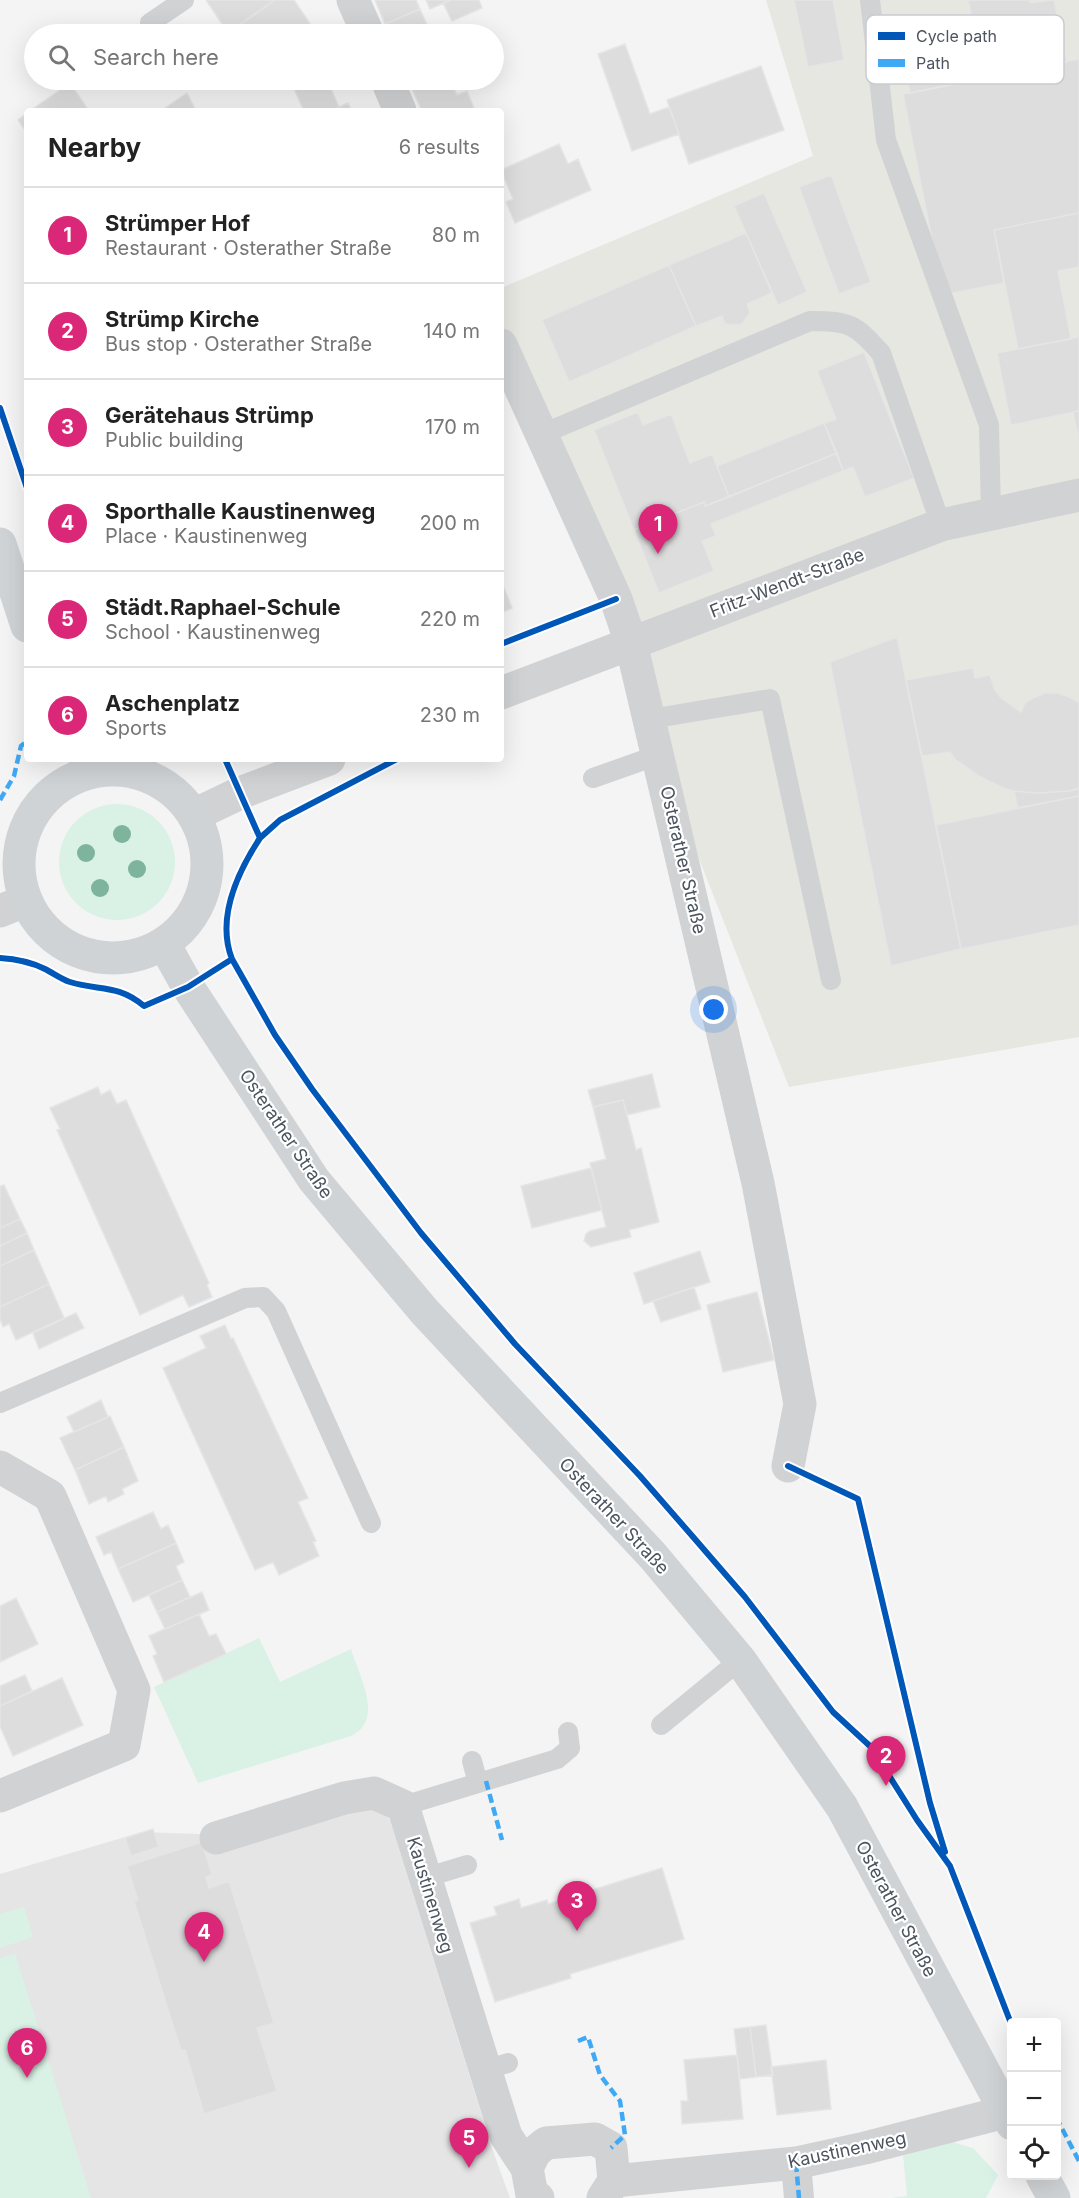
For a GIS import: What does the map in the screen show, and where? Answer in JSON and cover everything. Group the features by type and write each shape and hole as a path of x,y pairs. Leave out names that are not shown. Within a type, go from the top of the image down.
{"main road":[{"path":"0,544 24,617"},
{"path":"76,767 144,774 173,790 194,815 205,842 207,871 201,899 186,924 164,944 135,957 102,958 75,951 58,942 12,906 21,841 32,813 76,767"},
{"name":"Osterather Straße","path":"164,944 188,987 314,1180 424,1311 653,1556 740,1660 842,1807 1007,2116"},
{"path":"1045,2180 1054,2198"}],"street":[{"path":"353,0 364,24"},
{"path":"391,90 399,108"},
{"name":"Osterather Straße","path":"504,352 616,598 631,643 758,1183 800,1404 788,1466"},
{"name":"Fritz-Wendt-Straße","path":"504,692 941,525 1079,495"},
{"path":"194,815 240,793 321,762"},
{"path":"0,1467 50,1496 134,1690 124,1745 0,1796"},
{"path":"216,1838 344,1798 374,1793 403,1806"},
{"name":"Kaustinenweg","path":"403,1806 424,1878 497,2066 506,2136 527,2168 532,2195 538,2198"},
{"name":"Kaustinenweg","path":"527,2168 535,2152 546,2143 595,2139 611,2148 609,2189 796,2163 1007,2118"},
{"path":"796,2163 799,2198"}],"lane":[{"path":"150,23 184,0"},
{"path":"870,0 872,15"},
{"path":"880,84 886,140 989,425 992,514"},
{"path":"540,435 810,321 840,321 862,332 881,354 941,525"},
{"path":"650,719 770,699 831,980"},
{"path":"593,778 658,755"},
{"path":"0,1403 245,1298 263,1297 276,1311 371,1524"},
{"path":"661,1725 740,1660"},
{"path":"403,1806 557,1759 570,1748 568,1732"},
{"path":"472,1761 478,1783"},
{"path":"424,1878 467,1865"}],"shaded area":[{"path":"766,0 1079,0 1079,1037 789,1087 658,755 504,350 504,287 813,156"},
{"path":"377,1806 390,1820 493,2151 510,2198 0,2198 0,1874 142,1832 254,1836"}],"green space":[{"path":"117,804 139,809 158,821 170,840 175,862 170,884 158,903 139,915 117,920 95,915 76,903 64,884 59,862 64,840 76,821 95,809"},
{"path":"259,1638 280,1682 351,1649 367,1697 366,1719 361,1729 351,1736 198,1783 154,1687"},
{"path":"24,1907 33,1937 0,1948 0,1914"},
{"path":"15,1953 91,2198 0,2198 0,1958"},
{"path":"942,2139 973,2148 998,2175 986,2198 892,2198 907,2196 903,2154"}],"building":[{"path":"206,0 275,0 241,24 222,24"},
{"path":"275,0 294,0 310,24 240,24"},
{"path":"375,0 416,0 420,9 385,24"},
{"path":"426,0 451,0 430,9"},
{"path":"451,0 479,0 482,8 452,21 443,3"},
{"path":"794,0 833,0 844,60 808,67"},
{"path":"968,0 1030,0 1030,3 1054,0 1057,15 966,15 971,14"},
{"path":"420,9 427,24 385,24"},
{"path":"625,44 650,114 669,107 679,134 632,151 598,54"},
{"path":"1079,59 1079,213 994,230 1004,283 943,295 903,94 953,84 1064,84 1064,62"},
{"path":"761,66 784,130 689,164 667,100"},
{"path":"908,84 956,84 910,93"},
{"path":"60,90 75,90 87,108 34,108"},
{"path":"295,90 331,90 339,107 337,108 303,108"},
{"path":"413,90 455,90 457,95 467,91 474,108 421,108"},
{"path":"187,93 194,108 165,108"},
{"path":"348,103 350,108 337,108"},
{"path":"24,115 24,129 18,120"},
{"path":"559,144 568,164 578,159 591,190 515,223 506,202 513,199 504,177 504,169"},
{"path":"831,175 871,282 839,294 799,187"},
{"path":"764,193 807,292 778,305 734,206"},
{"path":"1079,213 1079,267 1058,271 1071,339 1018,349 994,230"},
{"path":"746,233 772,293 747,304 750,313 741,325 725,324 722,316 696,326 669,265"},
{"path":"669,265 696,326 569,382 542,320"},
{"path":"1079,337 1079,411 1011,425 997,353"},
{"path":"864,352 914,478 865,497 853,467 843,471 824,423 836,419 817,371"},
{"path":"1079,411 1079,440 1073,412"},
{"path":"638,412 643,425 671,414 690,463 712,454 729,497 705,506 704,502 634,530 594,430"},
{"path":"824,423 837,453 729,497 717,466"},
{"path":"837,453 843,471 711,524 716,536 702,541 714,571 659,593 634,530 704,502 705,506"},
{"path":"504,588 512,608 504,612"},
{"path":"897,637 961,949 891,966 830,662"},
{"path":"973,668 975,678 990,675 995,690 1001,698 1021,712 1025,703 1045,693 1058,693 1079,701 1079,788 1070,791 1038,793 1014,791 979,776 956,760 950,752 922,756 906,680"},
{"path":"1079,788 1079,796 1018,808 1014,791 1038,793 1070,791"},
{"path":"1079,796 1079,925 961,949 936,825"},
{"path":"652,1074 660,1107 627,1115 623,1100 593,1107 588,1090"},
{"path":"98,1087 101,1095 110,1090 117,1104 126,1100 209,1283 207,1285 212,1297 189,1307 183,1295 140,1315 57,1130 60,1129 50,1108"},
{"path":"623,1100 636,1150 641,1148 659,1222 629,1230 631,1237 591,1247 584,1241 586,1234 606,1227 590,1163 606,1159 593,1107"},
{"path":"591,1168 602,1210 532,1228 521,1186"},
{"path":"4,1185 20,1219 0,1228 0,1186"},
{"path":"20,1219 27,1233 0,1246 0,1228"},
{"path":"27,1233 34,1250 0,1266 0,1246"},
{"path":"34,1250 49,1284 0,1307 0,1266"},
{"path":"700,1251 710,1282 644,1304 634,1273"},
{"path":"49,1284 64,1318 16,1340 9,1324 3,1327 0,1307"},
{"path":"694,1287 701,1309 661,1322 653,1301"},
{"path":"757,1292 774,1360 723,1372 707,1305"},
{"path":"76,1313 84,1328 39,1349 33,1333"},
{"path":"225,1325 308,1498 298,1502 316,1541 313,1542 319,1556 279,1575 273,1562 255,1570 163,1368 206,1348 200,1336"},
{"path":"101,1400 108,1417 74,1432 67,1417"},
{"path":"110,1416 124,1447 75,1470 60,1438"},
{"path":"124,1447 138,1481 122,1489 124,1494 108,1502 106,1496 89,1504 75,1470"},
{"path":"153,1512 161,1529 168,1525 176,1543 118,1569 111,1552 104,1555 96,1537"},
{"path":"176,1543 184,1562 176,1566 182,1580 133,1602 118,1569"},
{"path":"182,1580 190,1597 157,1612 149,1595"},
{"path":"202,1592 209,1610 165,1629 157,1612"},
{"path":"16,1598 38,1644 0,1662 0,1606"},
{"path":"199,1614 209,1636 216,1634 226,1654 164,1682 153,1656 157,1654 149,1636"},
{"path":"25,1675 32,1691 0,1706 0,1686"},
{"path":"62,1678 83,1725 13,1756 0,1726 0,1706"},
{"path":"153,1829 159,1847 131,1856 125,1838"},
{"path":"202,1842 212,1875 206,1877 209,1888 229,1881 274,2023 257,2028 277,2091 204,2114 185,2050 181,2051 134,1901 138,1900 127,1866"},
{"path":"662,1868 684,1939 570,1974 571,1978 495,2002 470,1923 497,1915 494,1907 519,1899 521,1908 547,1900 548,1904"},
{"path":"766,2025 773,2075 756,2077 750,2027"},
{"path":"750,2027 756,2077 740,2079 734,2029"},
{"path":"737,2055 743,2119 682,2124 681,2101 688,2101 684,2060"},
{"path":"826,2060 831,2109 777,2115 771,2067"}],"marked path":[{"path":"0,800 14,776 21,746 24,744"},
{"path":"486,1781 502,1840"},
{"path":"578,2041 588,2037 600,2075 620,2101 625,2135 611,2148"},
{"path":"1061,2126 1079,2161"},
{"path":"796,2163 799,2198"}],"cycle path":[{"path":"0,408 24,479"},
{"path":"504,643 616,599"},
{"path":"0,958 34,964 60,978 80,985 117,991 144,1006 188,987 232,959 226,928 231,896 260,838 226,762"},
{"path":"260,838 280,820 391,762"},
{"path":"232,959 275,1035 312,1089 421,1233 515,1344 640,1476 745,1597 833,1712 871,1747 917,1820 950,1866 1009,2018"},
{"path":"788,1466 858,1499 930,1803 945,1852"}],"place":[{"name":"Strümper Hof","path":"658,554"},
{"name":"Strümp Kirche","path":"886,1786"},
{"name":"Gerätehaus Strümp","path":"577,1931"},
{"name":"Sporthalle Kaustinenweg","path":"204,1962"},
{"name":"Aschenplatz","path":"27,2078"},
{"name":"Städt.Raphael-Schule","path":"469,2168"}]}
